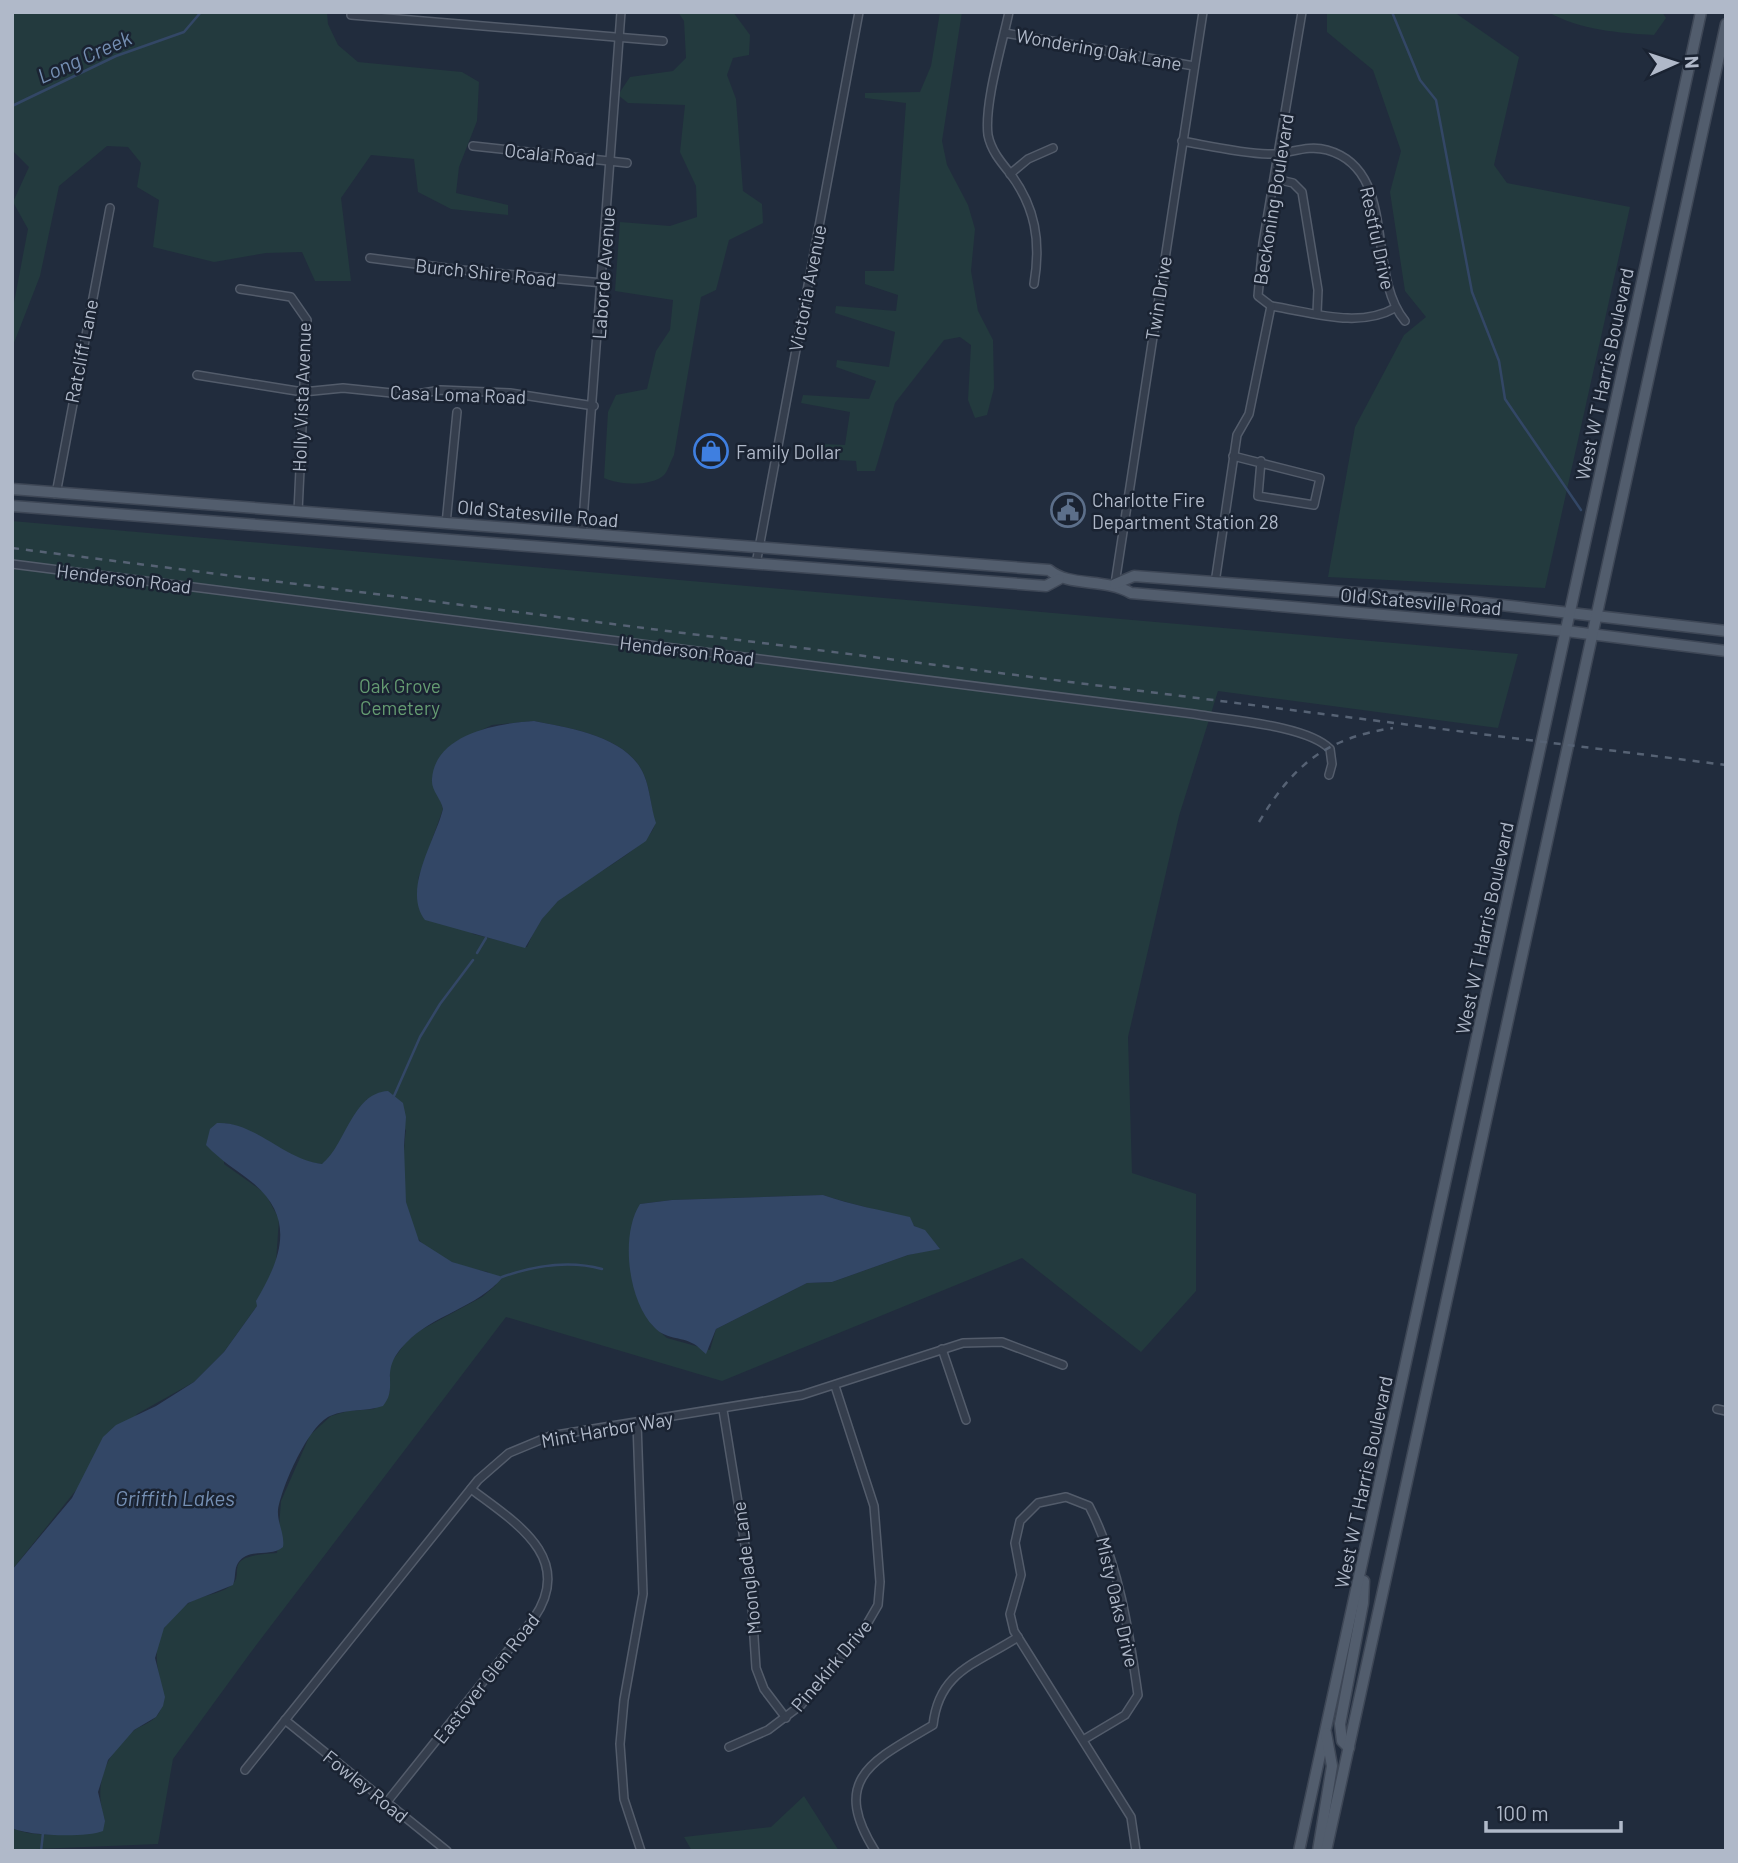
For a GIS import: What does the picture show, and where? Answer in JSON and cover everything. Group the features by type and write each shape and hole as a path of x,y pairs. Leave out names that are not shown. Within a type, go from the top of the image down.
{"main road":[{"name":"West W T Harris Boulevard","path":"1300,1851 1701,12"},
{"path":"1326,1851 1726,24"},
{"name":"Old Statesville Road","path":"12,489 759,550 1049,570 1059,579"},
{"name":"Old Statesville Road","path":"12,506 1046,586 1059,579 1115,584 1131,593 1566,631 1726,649"},
{"name":"Old Statesville Road","path":"1115,584 1134,576 1570,613 1726,631"},
{"path":"1349,1748 1342,1741 1340,1724 1363,1603 1365,1551"},
{"path":"1318,1851 1332,1766 1326,1732"}],"street":[{"name":"Laborde Avenue","path":"582,534 594,406 621,12"},
{"name":"Victoria Avenue","path":"756,564 859,12"},
{"path":"1009,12 988,116 988,135 996,154 1031,209 1036,225 1038,263 1034,284"},
{"name":"Twin Drive","path":"1115,584 1203,12"},
{"name":"Beckoning Boulevard","path":"1215,583 1237,435 1249,414 1271,306 1258,296 1258,290 1263,243 1276,179 1302,12"},
{"path":"351,15 663,41"},
{"name":"Wondering Oak Lane","path":"1005,33 1194,66"},
{"name":"Restful Drive","path":"1182,141 1266,154 1324,149 1344,156 1360,170 1370,189 1395,308 1405,321"},
{"name":"Ocala Road","path":"473,146 628,163"},
{"path":"1010,174 1028,159 1053,148"},
{"path":"1276,179 1293,183 1302,192 1318,290 1317,313"},
{"name":"Ratcliff Lane","path":"56,494 74,383 110,208"},
{"name":"Burch Shire Road","path":"370,258 462,270 603,283"},
{"name":"Holly Vista Avenue","path":"240,289 291,297 301,307 307,320 298,512"},
{"path":"1271,306 1361,320 1377,317 1395,308"},
{"name":"Casa Loma Road","path":"197,375 303,392 343,388 411,395 441,390 510,393 594,406"},
{"path":"446,524 457,412"},
{"path":"1233,456 1261,461 1320,478 1314,505 1258,496 1261,461"},
{"name":"Henderson Road","path":"12,564 1194,714 1280,729 1317,739 1329,749 1332,764 1329,775"},
{"name":"Mint Harbor Way","path":"245,1770 471,1489 500,1459 527,1444 562,1433 786,1399 835,1386 972,1341 1012,1345 1063,1365"},
{"path":"942,1349 966,1420"},
{"name":"Pinekirk Drive","path":"729,1747 786,1718 815,1690 867,1625 879,1597 874,1506 835,1386"},
{"name":"Moonglade Lane","path":"723,1409 750,1576 757,1668 764,1689 786,1718"},
{"path":"637,1423 643,1594 624,1700 620,1744 624,1799 641,1851"},
{"name":"Eastover Glen Road","path":"387,1802 534,1618 545,1597 546,1564 536,1543 471,1489"},
{"name":"Misty Oaks Drive","path":"1083,1741 1125,1715 1138,1695 1107,1547 1089,1506 1066,1497 1038,1503 1020,1521 1015,1543 1021,1575 1010,1614 1018,1637 1083,1741 1131,1817 1136,1851"},
{"path":"875,1851 855,1813 855,1793 865,1773 895,1748 933,1725 936,1704 947,1682 1018,1637"},
{"name":"Fowley Road","path":"285,1720 447,1851"}],"green space":[{"path":"12,12 327,12 328,24 338,45 358,62 462,72 479,82 477,121 459,167 456,193 508,205 508,215 451,209 418,192 414,159 371,155 341,198 351,281 315,281 302,252 266,253 214,262 153,247 159,200 137,187 141,163 128,147 107,146 59,186 40,276 12,348 12,313 28,229 13,202 29,167 12,150"},
{"path":"678,12 733,12 750,35 749,55 733,58 727,75 736,99 743,191 762,204 763,223 729,240 716,290 701,297 674,455 667,471 651,482 626,483 604,478 608,412 616,395 647,389 656,351 670,330 673,300 615,291 620,222 670,226 697,217 696,186 680,152 685,105 628,103 618,95 630,77 673,71 686,58 684,21"},
{"path":"940,12 962,12 942,141 947,165 968,205 975,229 971,271 978,311 993,340 994,388 987,415 975,418 968,400 971,345 960,337 944,340 895,403 875,471 857,471 856,461 822,459 821,444 845,445 850,412 801,403 803,395 869,399 876,381 836,367 837,360 889,367 895,332 835,313 836,306 896,311 898,295 865,284 865,271 894,271 906,103 865,98 865,93 920,92 931,66"},
{"path":"1327,12 1454,12 1519,57 1494,165 1507,183 1630,207 1545,588 1328,577 1355,427 1404,335 1426,317 1405,291 1390,192 1401,151 1373,70 1327,32"},
{"path":"1548,12 1662,12 1666,18 1654,35 1586,27"},
{"name":"Oak Grove Cemetery","path":"12,521 1518,654 1498,728 1218,691 1179,816 1128,1037 1132,1173 1196,1194 1196,1291 1141,1352 1022,1258 722,1381 506,1317 173,1759 158,1844 12,1850 12,1828 35,1834 59,1834 105,1821 100,1796 108,1761 133,1731 156,1717 161,1707 157,1651 160,1635 170,1619 194,1600 229,1587 235,1582 240,1562 246,1558 277,1553 281,1501 310,1435 331,1416 348,1411 374,1409 390,1392 390,1364 406,1342 419,1331 482,1297 496,1285 488,1272 443,1258 420,1241 409,1219 406,1204 406,1130 367,1099 334,1154 322,1164 296,1157 250,1132 225,1123 224,1164 265,1193 279,1219 276,1262 257,1306 224,1352 194,1382 137,1414 12,1570","holes":["534,721 596,736 625,751 644,775 655,823 642,843 553,906 540,922 527,947 473,934 418,879 443,809 441,802 453,744 492,725","823,1195 901,1219 916,1226 939,1248 908,1255 832,1282 807,1283 716,1329 710,1350 667,1338 653,1326 639,1301 640,1204 672,1200"]},
{"path":"804,1796 839,1851 692,1851 684,1837 771,1827"}],"water":[{"path":"534,721 596,736 625,751 644,775 656,823 646,841 558,901 542,919 525,948 425,920 419,908 417,894 422,865 443,809 432,779 436,763 444,751 457,741 488,728"},
{"name":"Griffith Lakes","path":"388,1091 403,1103 406,1117 406,1202 419,1241 452,1262 503,1277 493,1288 429,1325 406,1343 397,1353 390,1370 390,1391 383,1406 337,1414 322,1422 297,1458 280,1499 278,1515 283,1547 242,1558 237,1565 233,1585 188,1603 164,1628 155,1658 165,1697 163,1706 156,1717 134,1730 108,1760 98,1792 105,1821 103,1831 84,1835 57,1835 12,1828 12,1570 72,1498 103,1437 116,1425 156,1406 194,1382 224,1352 257,1306 256,1301 277,1255 280,1226 275,1211 267,1197 253,1183 206,1145 210,1129 217,1123 244,1128 295,1156 322,1164 366,1101 376,1094"},
{"path":"823,1195 910,1217 914,1226 925,1230 940,1249 908,1255 832,1282 807,1283 716,1329 706,1354 694,1344 659,1331 645,1316 633,1285 629,1250 630,1233 640,1204 672,1200"}],"waterway":[{"name":"Long Creek","path":"12,106 116,56 184,32 201,12"},
{"path":"1392,12 1420,80 1436,100 1472,292 1499,361 1505,399 1581,510"},
{"path":"477,953 486,938"},
{"path":"394,1096 420,1037 440,1004 473,960"},
{"path":"502,1277 551,1266 577,1265 602,1269"},
{"path":"41,1851 43,1833 46,1832"}],"railway":[{"path":"12,548 1726,765"},
{"path":"1259,822 1285,785 1314,757 1349,739 1393,728"}],"place":[{"name":"Family Dollar","path":"711,451"},
{"name":"Charlotte Fire Department Station 28","path":"1068,510"}]}
